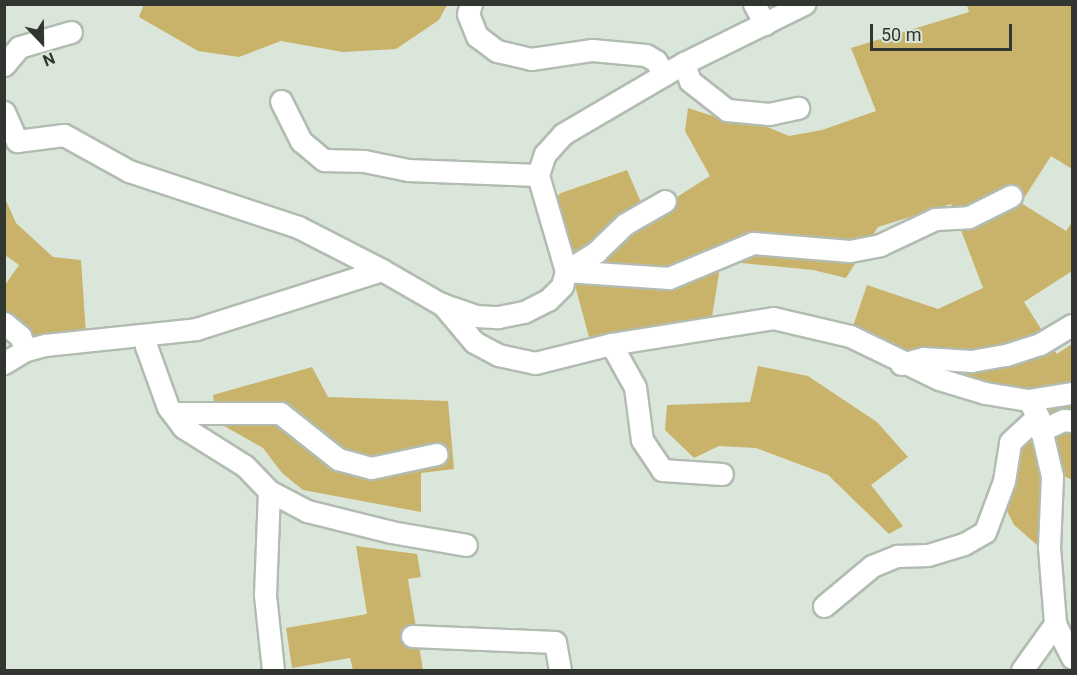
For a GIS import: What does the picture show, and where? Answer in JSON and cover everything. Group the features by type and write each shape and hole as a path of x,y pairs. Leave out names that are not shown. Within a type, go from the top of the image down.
{"street":[{"path":"471,4 468,14 477,36 497,51 531,59 592,50 646,56 656,61 664,75"},
{"path":"754,4 765,24"},
{"path":"4,112 17,141 64,135 129,171 298,227 382,270 441,304 476,316 498,317 524,312 548,300 562,286 566,272 538,175 545,154 563,134 684,63 804,4"},
{"path":"4,64 19,46 71,32"},
{"path":"684,63 690,81 726,110 769,114 798,108"},
{"path":"281,101 301,141 324,160 364,161 408,170 538,175"},
{"path":"566,272 669,278 753,243 850,251 880,245 935,219 969,218 1011,196"},
{"path":"566,272 596,252 625,224 665,201"},
{"path":"4,363 26,350 196,329 240,317 382,270"},
{"path":"441,304 474,342 498,355 535,363 611,344 773,318 850,336 901,364 985,393 1035,416 1072,421"},
{"path":"4,322 20,336 26,350"},
{"path":"901,364 923,358 971,361 1006,355 1040,344 1072,325"},
{"path":"146,335 146,346 173,413 208,446 245,466 269,490 307,511 391,532 466,544"},
{"path":"611,344 635,387 642,440 662,470 723,474"},
{"path":"824,606 872,566 897,556 928,555 964,544 985,532 1004,481 1010,442 1035,416 1072,393"},
{"path":"173,413 280,413 338,459 371,468 437,454"},
{"path":"1035,416 1052,476 1049,548 1055,624 1072,658"},
{"path":"1052,476 1072,487"},
{"path":"269,490 265,595 273,670"},
{"path":"1022,670 1055,624"},
{"path":"412,636 555,642 560,670"}],"shaded area":[{"path":"144,4 447,5 439,20 396,49 343,52 281,41 239,57 198,51 139,17"},
{"path":"967,5 1072,5 1072,169 1051,156 1021,203 1066,231 1072,222 1072,271 1024,302 1057,354 1072,344 1072,388 1028,393 995,390 849,338 867,285 938,309 983,288 951,204 878,227 846,278 813,270 721,261 712,317 589,337 552,201 561,193 627,170 647,216 710,176 685,131 688,108 731,122 758,123 789,136 822,130 876,111 851,48 969,12"},
{"path":"4,196 16,223 53,257 81,260 86,334 38,339 24,333 5,316 5,285 19,265 5,255"},
{"path":"758,366 808,376 877,422 908,457 871,485 903,526 889,534 828,475 756,448 719,446 694,458 665,430 667,405 750,402"},
{"path":"312,367 328,397 448,401 454,469 421,473 421,512 303,490 282,473 263,448 217,422 213,395"},
{"path":"1048,400 1072,400 1072,418 1050,422 1042,410"},
{"path":"1072,428 1072,480 1052,470 1047,439 1056,431"},
{"path":"1032,437 1044,479 1044,551 1014,525 1006,509 1018,449"},
{"path":"356,546 417,554 421,577 408,579 423,670 353,670 350,658 292,668 286,628 367,614"}]}
